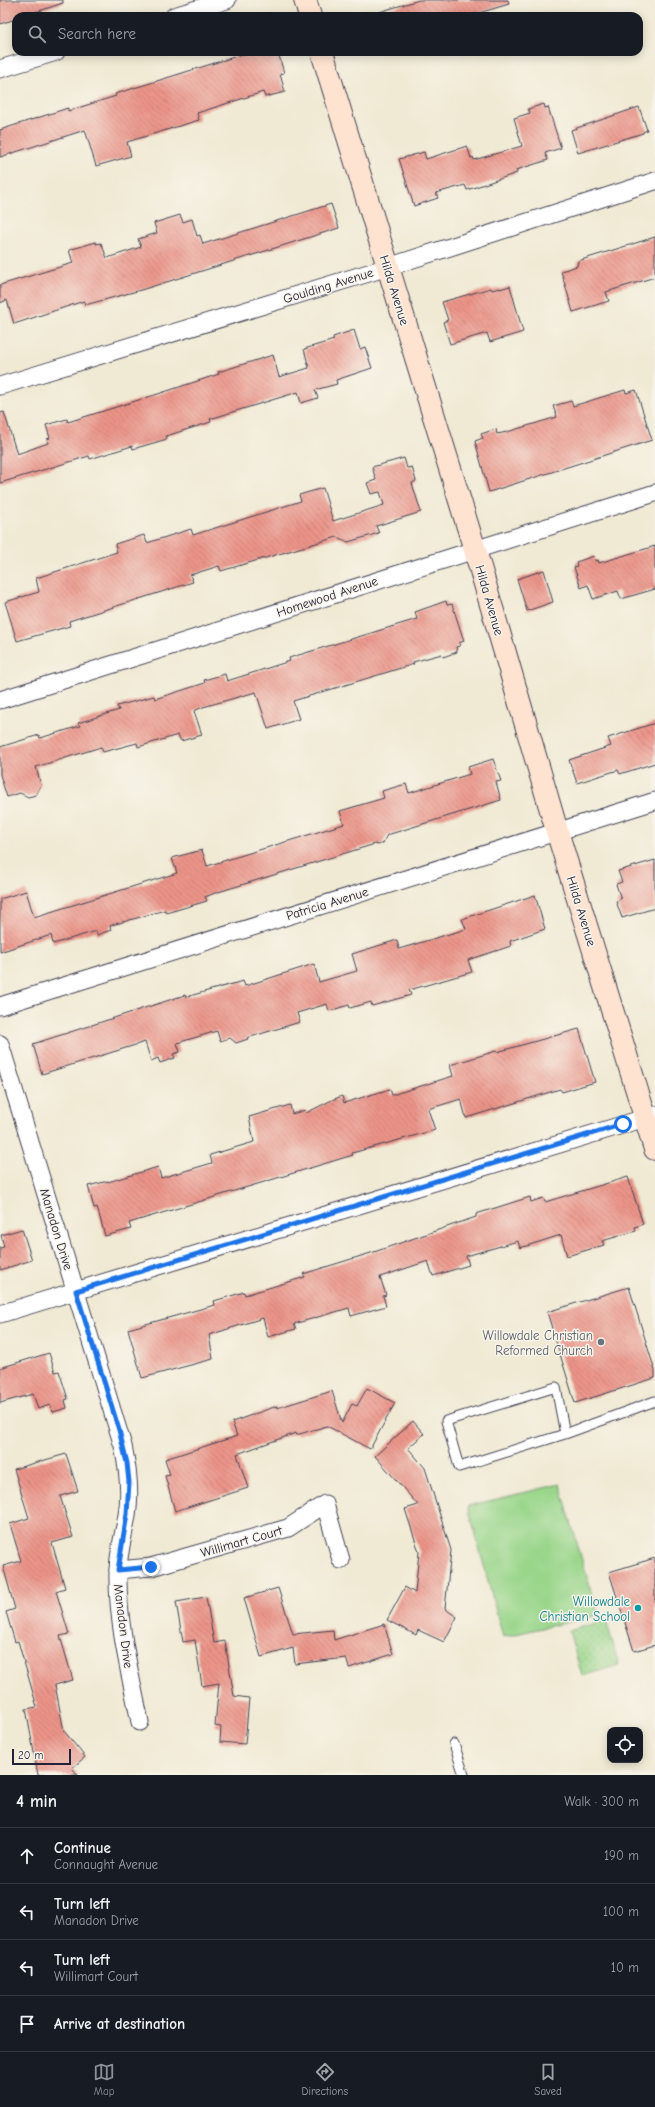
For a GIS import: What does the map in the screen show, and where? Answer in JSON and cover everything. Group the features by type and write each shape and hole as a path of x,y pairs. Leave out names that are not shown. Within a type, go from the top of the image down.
{"street":[{"path":"187,12 227,0"},
{"path":"305,0 309,12"},
{"path":"0,69 43,56"},
{"name":"Hilda Avenue","path":"323,56 475,550 557,831 650,1116 655,1149"},
{"name":"Goulding Avenue","path":"0,386 388,267 655,181"},
{"name":"Homewood Avenue","path":"0,700 655,493"},
{"name":"Patricia Avenue","path":"0,1006 655,801"},
{"name":"Manadon Drive","path":"0,1044 119,1430 127,1463 129,1482 127,1514 118,1570 121,1623 140,1722"},
{"path":"0,1314 650,1116"},
{"name":"Willimart Court","path":"118,1570 151,1567 288,1528 325,1504 341,1560"}],"lane":[{"path":"565,1434 556,1387 446,1421 458,1467 565,1434 655,1401"},
{"path":"454,1744 464,1775"}],"green space":[{"path":"560,1484 598,1615 503,1637 468,1506"},
{"path":"606,1620 619,1665 582,1676 569,1631"}],"building":[{"path":"0,0 63,0 63,3 36,12 12,12 12,20 0,24"},
{"path":"419,0 508,0 509,4 482,12 379,12"},
{"path":"237,56 279,56 284,73 280,74 285,92 265,97 263,92 197,113 199,120 127,142 131,156 96,166 85,130 0,157 0,130 68,108 68,111 116,96 115,94"},
{"path":"544,104 545,108 548,107 561,148 545,153 548,160 516,170 517,173 467,190 465,185 436,193 438,198 414,206 399,159 424,152 426,159 467,146 471,158 473,157 474,160 522,146 514,118 530,113 528,109"},
{"path":"639,107 647,130 643,133 578,153 571,130"},
{"path":"331,204 339,228 141,290 85,305 84,301 14,324 7,300 0,303 0,285 73,263 69,250 96,242 96,244 101,243 107,258 141,247 138,239 157,233 154,223 180,215 183,222 192,219 197,236 200,235 203,244"},
{"path":"655,237 655,277 606,292 609,301 573,312 561,271 577,266 578,261"},
{"path":"510,286 523,332 490,342 487,333 450,344 443,322 448,320 442,302 491,288 492,290"},
{"path":"354,330 360,349 365,347 372,368 336,380 337,384 315,390 318,398 301,403 298,392 210,419 211,422 166,436 167,439 133,449 132,446 90,459 89,456 0,483 0,413 4,412 17,454 48,443 47,439 50,438 46,425 67,419 68,422 161,393 219,374 218,372 273,355 279,377 309,368 304,349 334,340 333,337"},
{"path":"625,390 626,393 636,390 652,440 489,492 475,441 483,438 481,434 496,429 497,434 507,432 557,417 553,406 571,401 573,406"},
{"path":"404,458 407,468 412,467 416,481 412,483 421,512 376,526 379,533 348,542 337,537 221,571 219,566 190,575 193,582 69,621 70,626 17,641 5,602 39,592 36,578 117,552 115,544 144,535 147,543 191,529 193,535 301,501 299,495 323,488 333,521 384,505 380,492 371,494 367,483 376,480 372,467"},
{"path":"655,546 655,589 621,599 618,591 593,599 588,585 581,588 574,567 577,566 576,562 594,556 595,561 598,560 599,563"},
{"path":"544,570 553,602 527,611 517,579"},
{"path":"446,601 447,605 452,604 464,641 459,643 460,646 456,647 457,652 443,657 442,654 413,662 414,664 293,701 299,719 268,729 256,692 203,707 194,711 202,735 181,741 178,735 138,747 137,743 103,752 101,747 36,767 41,785 36,795 28,797 20,793 7,797 0,775 0,747 39,735 40,738 80,726 78,723 119,710 117,706 154,696 155,699 205,683 204,680 225,674 227,681 290,661 289,658 417,619 415,612"},
{"path":"655,723 655,763 620,774 618,770 577,783 569,760 611,746 608,738"},
{"path":"493,759 501,781 496,782 501,800 387,835 383,843 378,845 375,844 215,893 205,897 207,901 166,913 165,910 112,925 110,926 111,930 97,935 96,931 53,944 51,935 0,952 0,899 26,891 34,917 177,873 172,858 202,850 207,866 344,824 340,811 384,798 382,791 406,784 409,793 470,774 468,767"},
{"path":"655,860 655,908 622,918 616,901 621,899 616,884 622,882 618,871"},
{"path":"535,895 545,929 510,941 511,946 468,960 472,972 409,990 411,995 372,1006 371,1002 350,1008 349,1005 329,1011 327,1004 297,1013 300,1022 247,1038 248,1039 236,1043 230,1038 220,1041 217,1031 177,1043 180,1052 173,1054 175,1058 160,1063 158,1058 151,1061 145,1042 42,1074 33,1044 185,995 186,997 243,981 245,986 314,964 319,982 357,971 352,954 397,940 399,949 466,929 462,919"},
{"path":"579,1029 595,1082 562,1092 560,1089 466,1118 461,1099 428,1109 435,1130 352,1153 353,1155 129,1223 131,1229 105,1236 97,1207 94,1208 88,1186 108,1182 158,1167 161,1178 212,1163 210,1155 254,1142 249,1117 290,1105 292,1114 305,1110 306,1113 342,1096 344,1103 390,1089 392,1095 453,1076 450,1065"},
{"path":"628,1177 643,1224 635,1227 636,1231 602,1241 604,1245 567,1256 561,1235 520,1248 518,1241 466,1256 469,1265 433,1276 428,1261 380,1277 386,1295 383,1296 386,1306 351,1316 349,1308 294,1324 296,1329 268,1337 263,1318 209,1335 213,1359 142,1378 128,1329 215,1305 214,1301 244,1292 245,1295 305,1277 303,1274 374,1252 476,1217 476,1214 530,1197 531,1202 543,1198 545,1202"},
{"path":"22,1229 32,1260 0,1270 0,1248 4,1247 1,1235"},
{"name":"Willowdale Christian Reformed Church","path":"629,1287 655,1371 655,1378 575,1403 547,1312"},
{"path":"49,1353 55,1372 59,1371 68,1399 65,1400 67,1408 53,1412 50,1405 38,1409 33,1394 0,1403 0,1368"},
{"path":"367,1388 395,1403 370,1449 327,1426 296,1435 296,1433 237,1454 248,1488 175,1511 165,1476 170,1475 165,1459 237,1436 232,1422 277,1406 277,1408 332,1391 342,1423 352,1404 357,1406"},
{"path":"413,1421 424,1434 408,1448 425,1468 451,1550 445,1609 457,1617 444,1642 418,1630 416,1635 387,1620 405,1587 415,1593 419,1552 405,1509 418,1505 375,1456"},
{"path":"66,1454 78,1491 60,1496 73,1537 52,1543 65,1588 56,1591 69,1634 60,1636 73,1680 55,1685 64,1731 85,1757 72,1768 78,1775 38,1775 26,1709 37,1707 18,1641 15,1642 6,1612 15,1609 3,1566 21,1561 10,1524 29,1518 14,1469"},
{"name":"Willowdale Christian School","path":"655,1558 655,1645 634,1651 609,1572"},
{"path":"278,1588 293,1634 333,1630 334,1640 384,1624 393,1654 349,1668 346,1658 295,1664 293,1648 261,1657 244,1598"},
{"path":"206,1597 214,1643 225,1641 234,1696 249,1698 245,1744 220,1742 221,1727 215,1726 219,1683 202,1686 195,1640 183,1642 176,1602"}],"place":[{"name":"Willowdale Christian Reformed Church","path":"601,1342"},
{"name":"Willowdale Christian School","path":"638,1608"}],"route":[{"path":"151,1567 118,1570 129,1495 127,1463 119,1430 76,1291 623,1124"}]}
